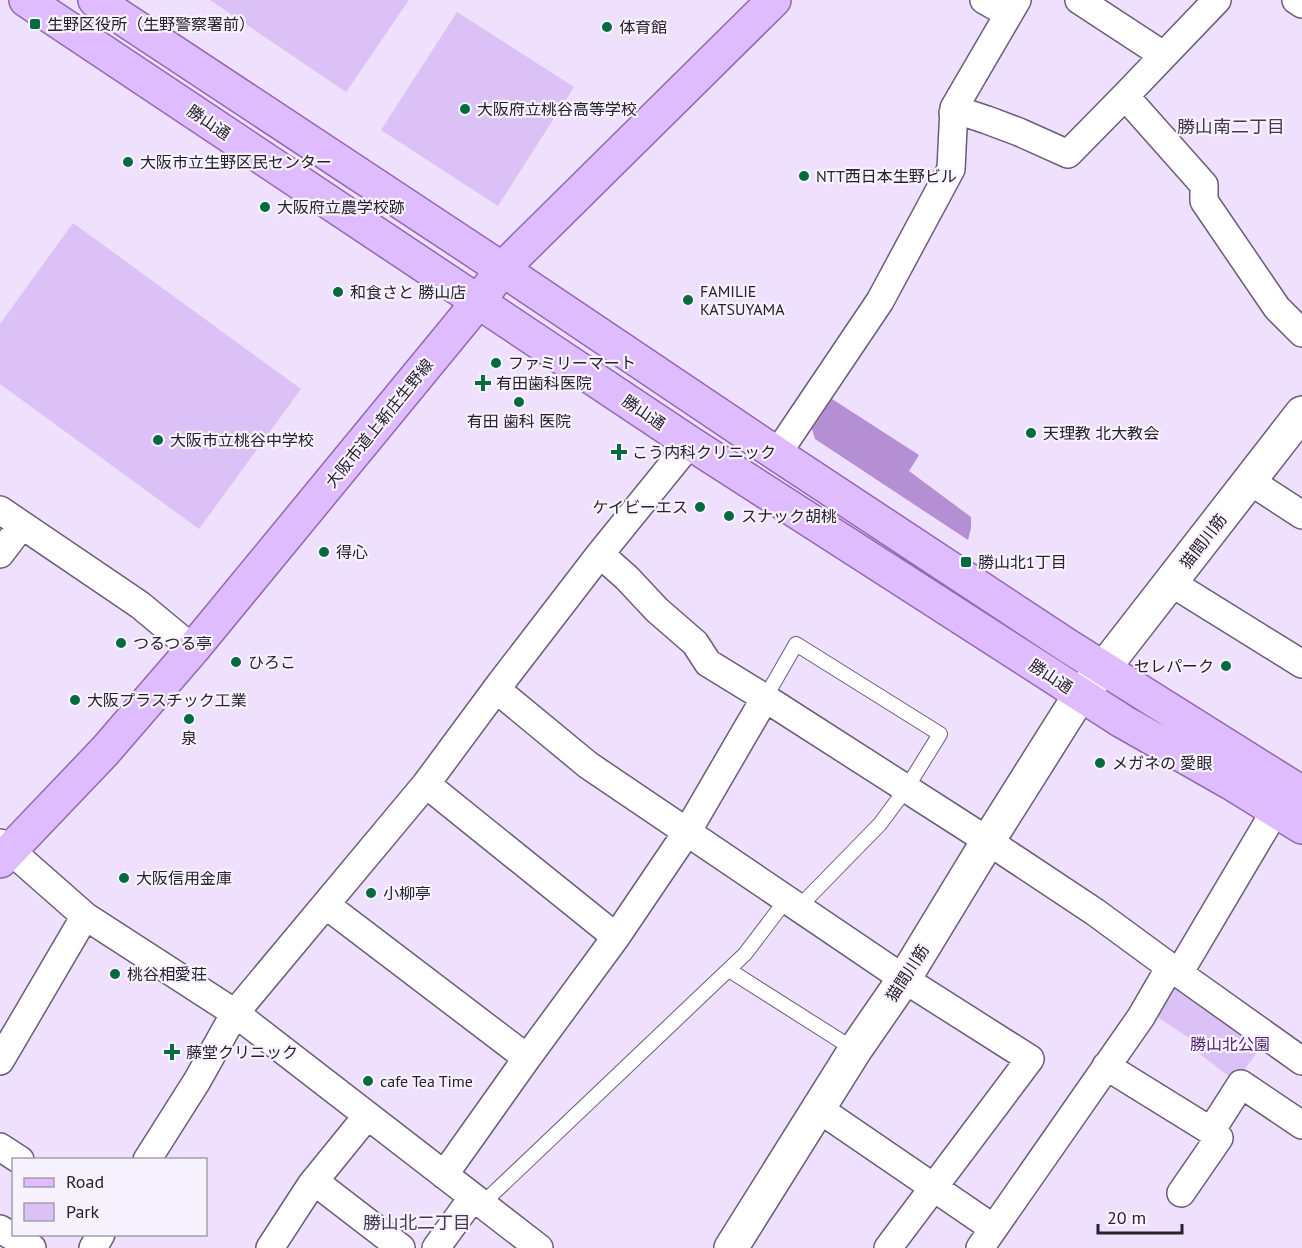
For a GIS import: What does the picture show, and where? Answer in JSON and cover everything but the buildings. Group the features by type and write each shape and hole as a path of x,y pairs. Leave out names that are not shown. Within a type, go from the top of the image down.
{"main road":[{"name":"勝山通","path":"26,0 690,443 1122,722 1231,783 1295,798"},
{"name":"勝山通","path":"95,0 1295,798"},
{"name":"大阪市道上新庄生野線","path":"3,851 105,751 479,301 502,269 774,0"}],"street":[{"path":"777,454 880,301 951,169 954,108 1013,7 984,0"},
{"path":"1079,0 1163,55"},
{"path":"953,114 969,114 987,120 1068,154 1217,0"},
{"path":"1296,0 1302,4"},
{"path":"1125,96 1204,185 1204,201 1277,308 1302,333"},
{"name":"猫間川筋","path":"731,1248 855,1050 904,979 1080,695 1103,669 1302,413"},
{"path":"148,1158 197,1081 235,1013 426,784 496,688 690,443"},
{"path":"1250,482 1302,515"},
{"path":"0,554 11,518 140,605 192,649"},
{"path":"600,554 657,610 695,643 708,663 988,841 1095,912 1302,1061"},
{"path":"1170,582 1302,664"},
{"path":"496,688 588,765 904,979 1030,1059 888,1248"},
{"path":"444,1175 616,937 687,832 765,698"},
{"path":"426,784 616,937"},
{"path":"819,1109 933,1187 986,1238 1295,798"},
{"path":"3,851 85,916 235,1013 539,1248"},
{"path":"326,905 527,1058"},
{"path":"0,1061 85,916"},
{"path":"1106,1066 1220,1138 1181,1193"},
{"path":"1211,1131 1241,1084 1302,1125"},
{"path":"270,1248 314,1181 367,1116"},
{"path":"0,1147 17,1158"},
{"path":"314,1181 400,1248"},
{"path":"436,1248 477,1201"},
{"path":"0,1229 32,1248"}],"lane":[{"path":"477,1201 729,970 792,904 880,824 906,789 940,734 796,644 765,698"},
{"path":"729,970 855,1050"}],"green space":[{"path":"210,0 409,0 346,92"},
{"path":"457,12 574,87 498,206 381,130"},
{"path":"73,223 301,389 199,529 0,384 0,324"},
{"name":"勝山北公園","path":"1179,975 1266,1040 1243,1072 1230,1077 1192,1048 1195,1042 1153,1014"}],"shaded area":[{"path":"832,399 919,455 909,471 971,517 968,540 815,439 812,429"}],"place":[{"name":"生野区役所（生野警察署前）","path":"35,24"},
{"name":"体育館","path":"607,27"},
{"name":"大阪府立桃谷高等学校","path":"465,109"},
{"name":"大阪市立生野区民センター","path":"128,162"},
{"name":"NTT西日本生野ビル","path":"804,176"},
{"name":"大阪府立農学校跡","path":"265,207"},
{"name":"和食さと 勝山店","path":"338,292"},
{"name":"FAMILIE KATSUYAMA","path":"688,300"},
{"name":"ファミリーマート","path":"496,363"},
{"name":"有田歯科医院","path":"483,383"},
{"name":"有田 歯科 医院","path":"519,402"},
{"name":"天理教 北大教会","path":"1031,433"},
{"name":"大阪市立桃谷中学校","path":"158,440"},
{"name":"こう内科クリニック","path":"619,452"},
{"name":"ケイビーエス","path":"700,507"},
{"name":"スナック胡桃","path":"729,516"},
{"name":"得心","path":"324,552"},
{"name":"勝山北1丁目","path":"966,562"},
{"name":"つるつる亭","path":"121,643"},
{"name":"ひろこ","path":"236,662"},
{"name":"セレパーク","path":"1226,666"},
{"name":"大阪プラスチック工業","path":"75,700"},
{"name":"泉","path":"189,719"},
{"name":"メガネの 愛眼","path":"1100,763"},
{"name":"大阪信用金庫","path":"124,878"},
{"name":"小柳亭","path":"371,893"},
{"name":"桃谷相愛荘","path":"115,974"},
{"name":"藤堂クリニック","path":"172,1052"},
{"name":"cafe Tea Time","path":"368,1081"}],"district":[{"name":"勝山南二丁目","path":"1231,126"},
{"name":"勝山北二丁目","path":"417,1222"}]}
